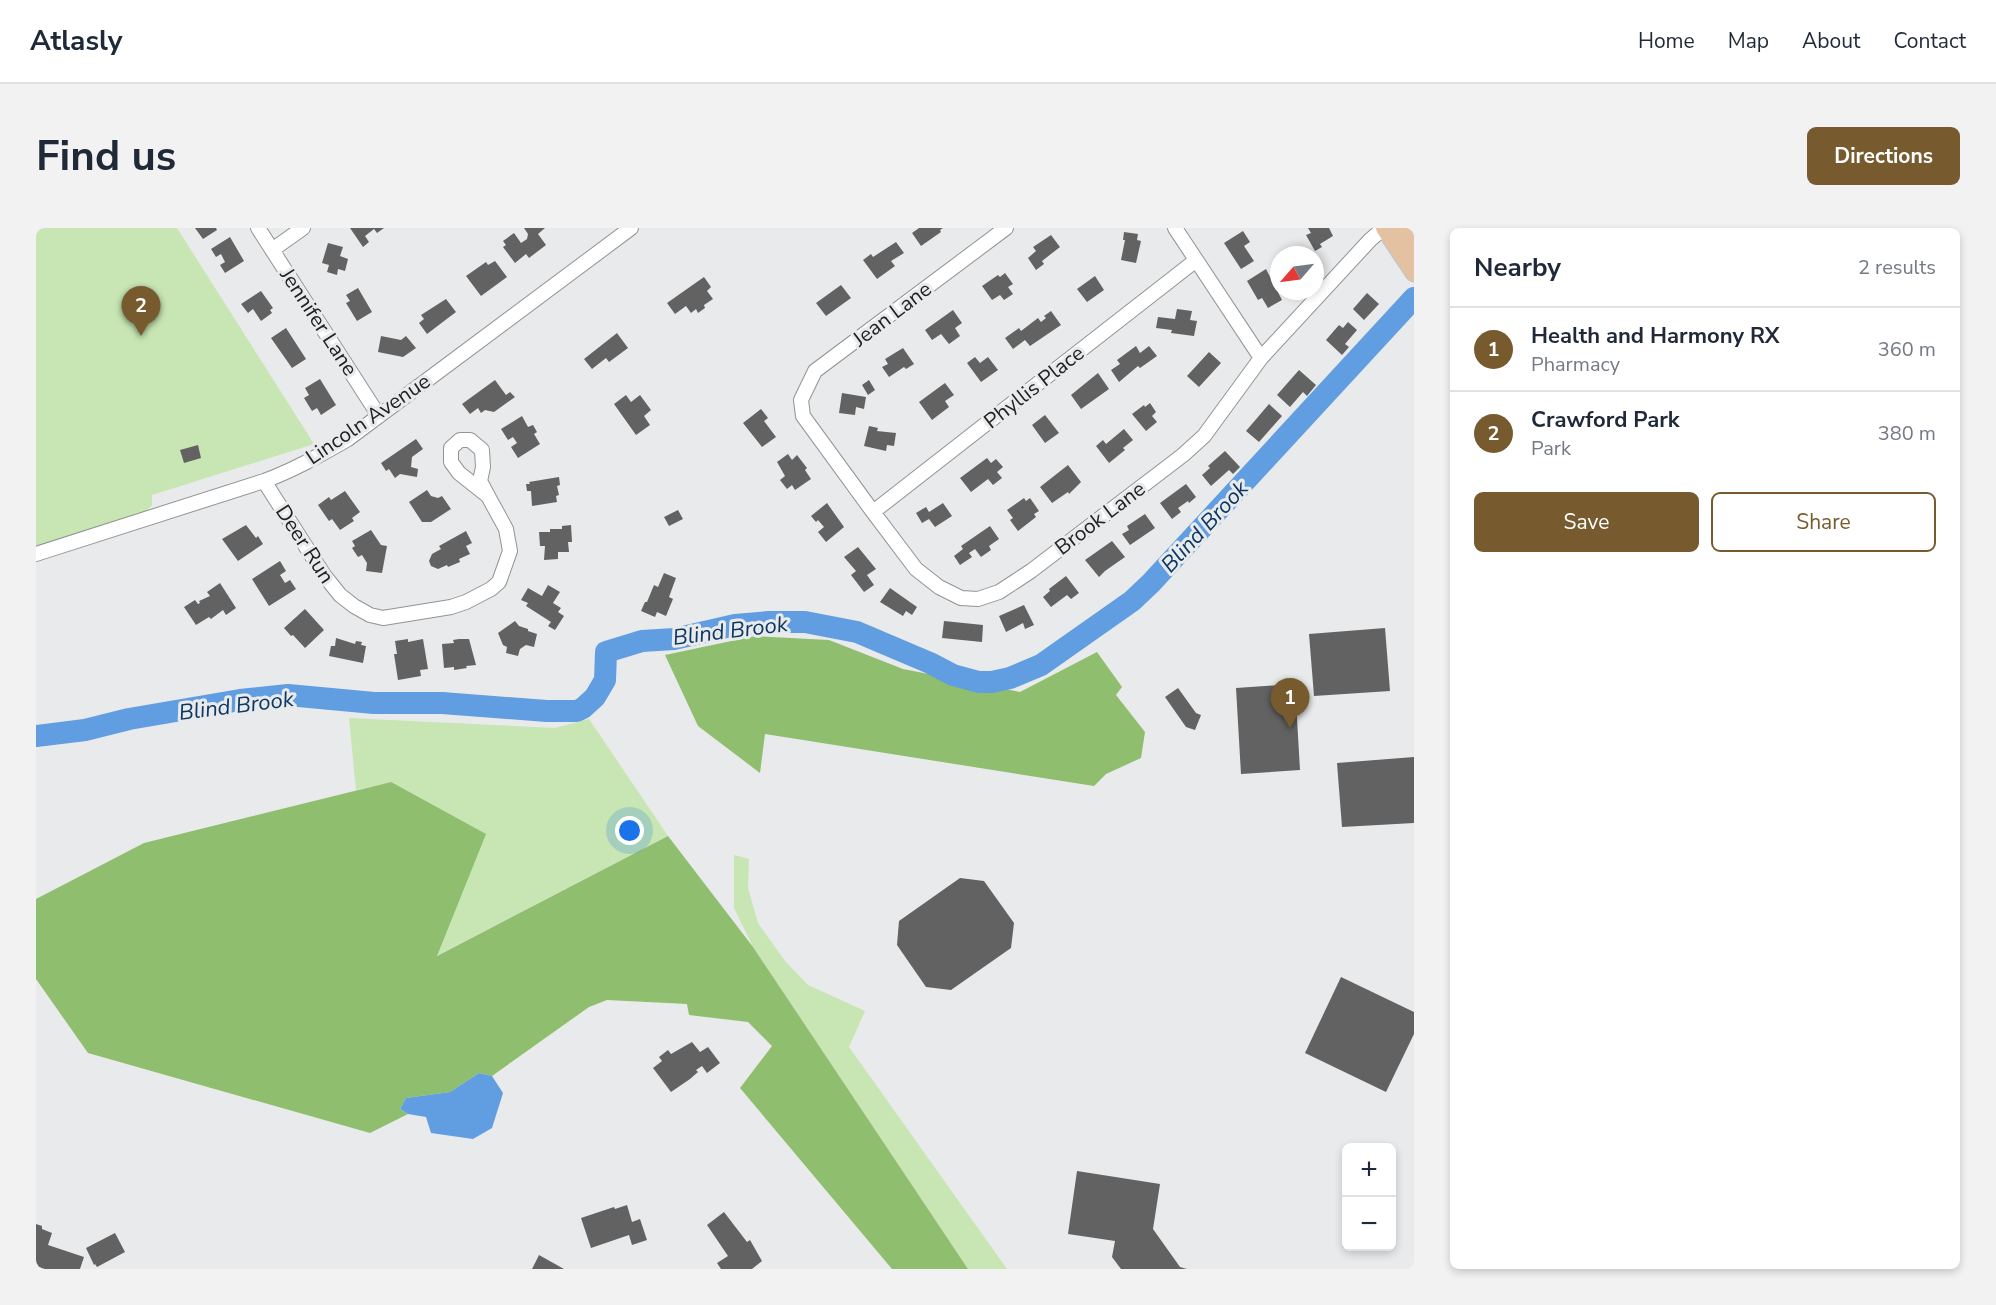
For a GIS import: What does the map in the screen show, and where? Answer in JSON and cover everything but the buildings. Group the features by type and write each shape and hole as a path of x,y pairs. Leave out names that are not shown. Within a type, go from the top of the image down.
{"main road":[{"path":"1384,228 1413,272"},
{"path":"1400,228 1414,252"}],"street":[{"name":"Jennifer Lane","path":"258,228 379,416"},
{"path":"272,250 303,228"},
{"name":"Lincoln Avenue","path":"36,554 264,481 322,454 348,439 631,228"},
{"name":"Jean Lane","path":"803,416 801,400 815,371 1006,228"},
{"path":"1175,228 1261,358"},
{"name":"Brook Lane","path":"803,416 916,568 939,587 961,598 987,597 999,592 1031,571 1183,455 1204,436 1261,358 1370,240 1384,228"},
{"name":"Phyllis Place","path":"873,512 1195,261"},
{"name":"Deer Run","path":"264,481 324,575 340,595 370,615 383,618 451,607 491,589 499,582 510,551 506,529 488,496"}],"green space":[{"path":"36,228 177,228 314,444 152,495 152,505 145,513 36,546"},
{"path":"755,636 829,640 903,669 1020,692 1097,652 1122,687 1116,695 1145,732 1141,758 1106,774 1094,786 765,734 760,773 698,726 665,655"},
{"path":"349,718 555,728 589,719 668,836 436,956 391,782 356,790"},
{"path":"391,782 486,834 437,956 668,836 753,947 968,1269 892,1269 740,1088 772,1046 748,1022 689,1015 687,1004 607,1000 589,1007 492,1076 479,1073 450,1092 406,1098 400,1109 408,1114 370,1133 88,1053 36,979 36,899 144,843"},
{"path":"734,855 749,859 748,888 758,923 785,961 808,985 865,1011 849,1047 1007,1269 968,1269 753,947 734,908"}],"water":[{"path":"479,1073 492,1076 503,1093 492,1128 473,1139 431,1133 426,1117 408,1114 400,1109 406,1098 450,1092"}],"waterway":[{"name":"Blind Brook","path":"36,736 85,730 129,719 240,700 288,695 374,703 442,703 577,711 595,697 605,680 606,652 642,641 674,639 735,625 769,622 805,622 857,632 953,675 979,682 1010,678 1041,665 1132,601 1414,298"}],"place":[{"name":"Crawford Park","path":"141,336"},
{"name":"Health and Harmony RX","path":"1290,728"}]}
